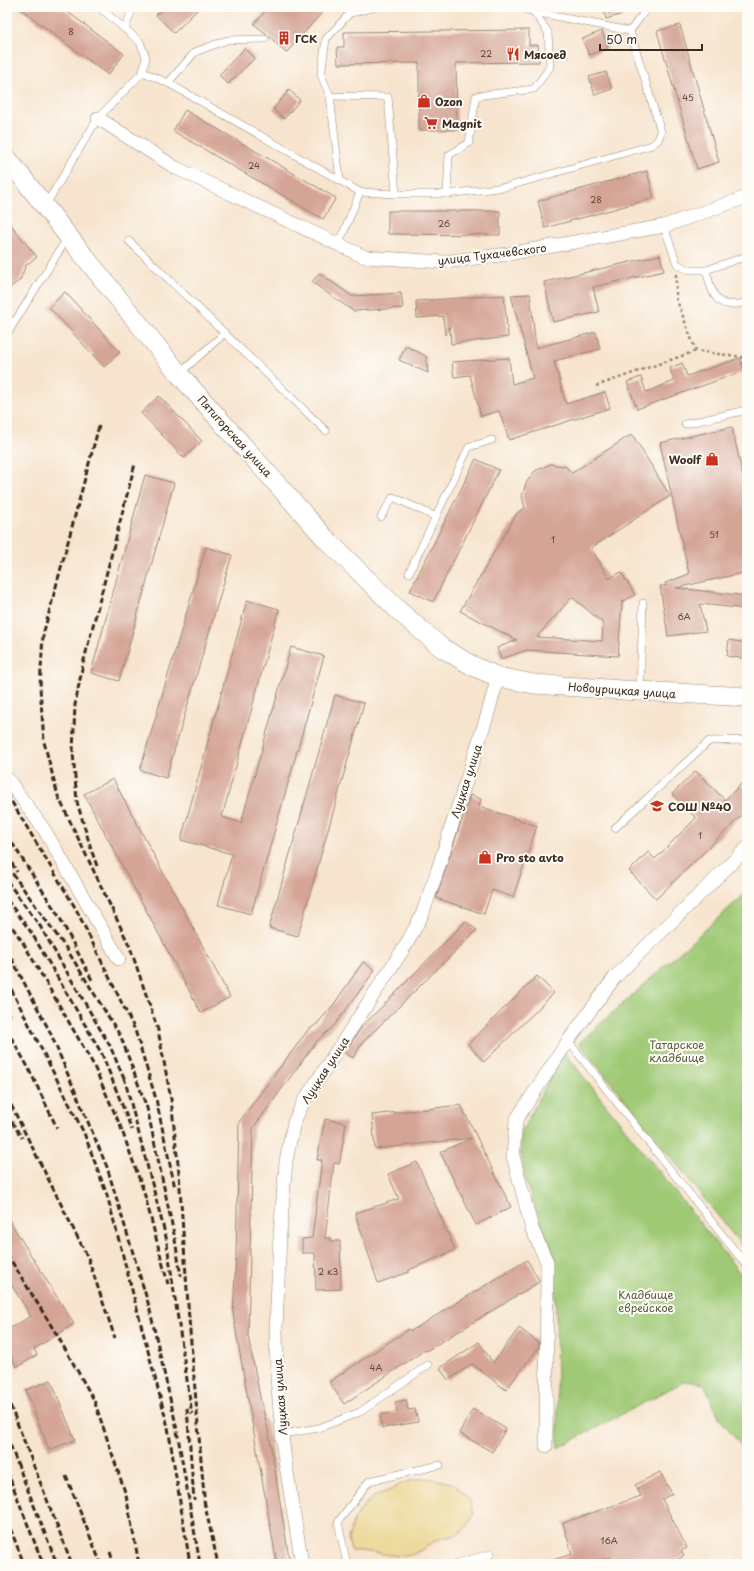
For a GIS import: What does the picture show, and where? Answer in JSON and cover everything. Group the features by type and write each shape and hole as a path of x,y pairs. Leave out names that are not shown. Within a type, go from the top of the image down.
{"main road":[{"name":"Пятигорская улица","path":"8,163 45,206 179,374 325,538 399,612 442,648 473,666 498,677"},
{"name":"Новоурицкая улица","path":"498,677 534,684 640,692 747,697"}],"street":[{"name":"улица Тухачевского","path":"98,118 176,168 338,246 365,257 444,262 508,254 664,226 747,197"},
{"name":"Луцкая улица","path":"302,1564 282,1434 277,1378 276,1328 280,1234 286,1161 294,1122 304,1100 406,945 422,915 487,716 498,677"},
{"path":"7,778 45,831 119,959"},
{"path":"546,1446 547,1262 532,1229 512,1156 516,1120 568,1041 615,977 747,848"}],"lane":[{"path":"45,206 98,118 143,72 146,58 140,42 99,7"},
{"path":"125,28 133,7"},
{"path":"340,180 330,96 321,75 326,39 350,13 376,7"},
{"path":"521,7 534,12 630,31"},
{"path":"630,31 648,7"},
{"path":"447,194 449,155 469,143 476,96 534,89 550,67 548,32 534,12"},
{"path":"143,72 168,83 360,192 447,194 506,187 652,145 658,140 661,132 630,31"},
{"path":"168,83 195,52 227,40 265,38"},
{"path":"330,96 388,97 396,194"},
{"path":"338,246 360,192"},
{"path":"664,226 677,264 689,270 706,270 747,256"},
{"path":"7,334 68,236"},
{"path":"129,241 326,430"},
{"path":"706,270 712,292 721,303 734,306 747,302"},
{"path":"7,316 13,323"},
{"path":"179,374 225,333"},
{"path":"685,424 747,410"},
{"path":"409,573 469,447 492,440"},
{"path":"381,517 394,497 436,517"},
{"path":"640,692 643,603"},
{"path":"615,828 709,741 747,740"},
{"path":"568,1041 747,1266"},
{"path":"282,1434 319,1428 360,1412 428,1365"},
{"path":"347,1564 338,1522 369,1481 440,1465"},
{"path":"453,1564 491,1554"}],"path":[{"path":"676,260 676,298 696,351"},
{"path":"596,386 696,351 742,357 747,378"}],"green space":[{"name":"Татарское кладбище","path":"747,892 747,1252 579,1043"},
{"name":"Кладбище еврейское","path":"564,1052 747,1282 747,1453 720,1419 704,1384 685,1381 558,1448 555,1259 524,1178 519,1136"}],"sand":[{"path":"423,1478 454,1484 469,1499 474,1515 466,1528 458,1534 437,1540 408,1556 351,1551 348,1539 353,1521 365,1504 377,1495 391,1490 403,1483"}],"building":[{"path":"18,7 61,7 124,54 108,75"},
{"path":"165,7 200,7 174,33 156,15"},
{"name":"ГСК","path":"269,7 327,7 286,53 268,35 254,24"},
{"path":"603,7 637,7 637,10 606,19"},
{"path":"680,25 719,162 697,169 657,31"},
{"path":"529,30 529,45 538,45 539,62 456,63 457,130 419,130 419,63 338,64 337,47 344,47 344,32"},
{"path":"602,31 608,48 589,55 582,39"},
{"path":"245,48 255,58 228,84 219,75"},
{"path":"606,72 612,89 595,95 589,77"},
{"path":"289,90 300,100 284,119 273,109"},
{"path":"185,110 336,198 323,219 173,131"},
{"path":"647,171 654,198 545,228 538,201"},
{"path":"388,211 500,211 500,235 388,234"},
{"path":"7,220 37,257 26,265 20,280 7,290"},
{"path":"660,255 664,271 593,287 599,312 553,322 544,282"},
{"path":"319,273 352,296 401,293 403,308 353,311 312,282"},
{"path":"65,292 120,352 104,367 49,307"},
{"path":"530,294 536,348 596,332 600,349 554,361 566,404 605,392 610,408 509,440 499,411 481,416 470,375 454,377 452,362 509,358 512,384 533,378 511,295"},
{"path":"504,295 508,337 451,344 450,326 445,335 443,316 417,318 416,301"},
{"path":"406,346 426,356 428,373 399,360"},
{"path":"740,358 744,371 637,409 627,382 641,377 646,392 674,381 670,368 682,363 687,376"},
{"path":"159,396 202,441 184,458 141,413"},
{"path":"732,427 747,495 747,572 676,588 747,596 747,609 700,604 706,631 668,636 660,586 666,586 665,583 689,574 660,443"},
{"path":"632,434 670,496 591,548 609,579 621,572 635,595 622,602 618,656 527,650 501,659 497,648 517,640 460,611 517,513 525,508 522,496 526,483 535,471 550,464 565,466 572,473","holes":["572,597 603,623 602,641 537,637"]},
{"path":"476,459 499,470 433,602 410,591"},
{"path":"145,475 174,483 119,681 91,673"},
{"path":"206,547 232,555 166,778 140,770"},
{"path":"247,600 279,609 222,817 241,823 291,647 324,656 251,914 218,905 232,854 181,840"},
{"path":"729,640 747,643 747,659 727,656"},
{"path":"335,695 364,703 298,936 269,928"},
{"path":"696,771 725,800 741,784 747,790 747,810 656,899 629,871 648,852 655,859 696,818 672,794"},
{"path":"113,779 230,997 201,1013 84,794"},
{"path":"470,795 481,799 479,806 537,826 513,897 492,890 484,914 436,898"},
{"path":"466,921 477,930 363,1042 353,1058 345,1053 361,1028"},
{"path":"363,962 375,970 334,1026 317,1041 253,1128 248,1336 269,1434 290,1564 277,1564 233,1314 239,1122 308,1030 317,1024 334,1004"},
{"path":"537,976 554,993 484,1062 468,1044"},
{"path":"461,1105 511,1207 476,1225 440,1152 472,1138 375,1149 372,1115"},
{"path":"325,1119 346,1123 340,1161 339,1164 334,1163 325,1238 331,1238 331,1241 340,1241 341,1289 316,1290 315,1253 302,1253 302,1239 312,1238 322,1160 317,1160"},
{"path":"417,1162 455,1250 409,1270 409,1272 378,1283 355,1213 399,1199 388,1174"},
{"path":"7,1217 74,1324 34,1349 37,1355 17,1367 7,1349 7,1330 31,1316 7,1278"},
{"path":"527,1260 539,1282 426,1351 425,1350 344,1404 329,1382 409,1329 411,1331"},
{"path":"519,1328 539,1343 539,1347 506,1390 472,1364 448,1380 440,1368 479,1342 493,1363"},
{"path":"51,1380 75,1440 49,1450 26,1390"},
{"path":"406,1400 408,1410 415,1409 418,1422 382,1428 380,1415 397,1412 395,1402"},
{"path":"473,1409 506,1429 492,1452 459,1433"},
{"path":"660,1472 672,1494 662,1499 687,1548 681,1551 684,1556 669,1564 615,1564 611,1557 586,1564 550,1564 550,1561 572,1554 563,1523 641,1496 635,1485"}],"railway":[{"path":"99,426 43,635 40,687 44,742 58,796 130,947 158,1030 171,1099 179,1173 189,1319 205,1507"},
{"path":"97,866 77,802 73,752 75,705 83,664 135,464"},
{"path":"7,794 76,909 135,1030 156,1099 175,1188"},
{"path":"7,835 60,918 93,982"},
{"path":"7,855 17,872"},
{"path":"7,866 66,948 121,1037 147,1108 174,1234 181,1276"},
{"path":"7,881 40,926 110,1046 125,1081"},
{"path":"7,900 31,932 102,1054 132,1130"},
{"path":"7,920 22,941 92,1062 120,1125 144,1192 168,1284"},
{"path":"7,950 50,1032 107,1167 149,1306 176,1425 200,1564"},
{"path":"7,981 84,1133 107,1195 168,1427 190,1564"},
{"path":"7,1011 10,1016"},
{"path":"7,1030 28,1067 57,1128"},
{"path":"124,1077 166,1237 192,1414"},
{"path":"7,1097 88,1258 115,1338"},
{"path":"7,1114 22,1138"},
{"path":"7,1254 57,1335 94,1400 126,1495 139,1564"},
{"path":"7,1397 72,1564"},
{"path":"187,1408 194,1500"},
{"path":"7,1437 57,1564"},
{"path":"7,1471 43,1564"},
{"path":"66,1476 101,1564"},
{"path":"204,1501 218,1564"},
{"path":"7,1520 24,1564"},
{"path":"7,1548 13,1564"},
{"path":"110,1552 114,1564"}],"place":[{"name":"ГСК","path":"284,38"},
{"name":"Мясоед","path":"513,54"},
{"name":"Ozon","path":"424,101"},
{"name":"Magnit","path":"431,123"},
{"name":"Woolf","path":"712,459"},
{"name":"СОШ №40","path":"657,806"},
{"name":"Pro sto avto","path":"485,857"}]}
